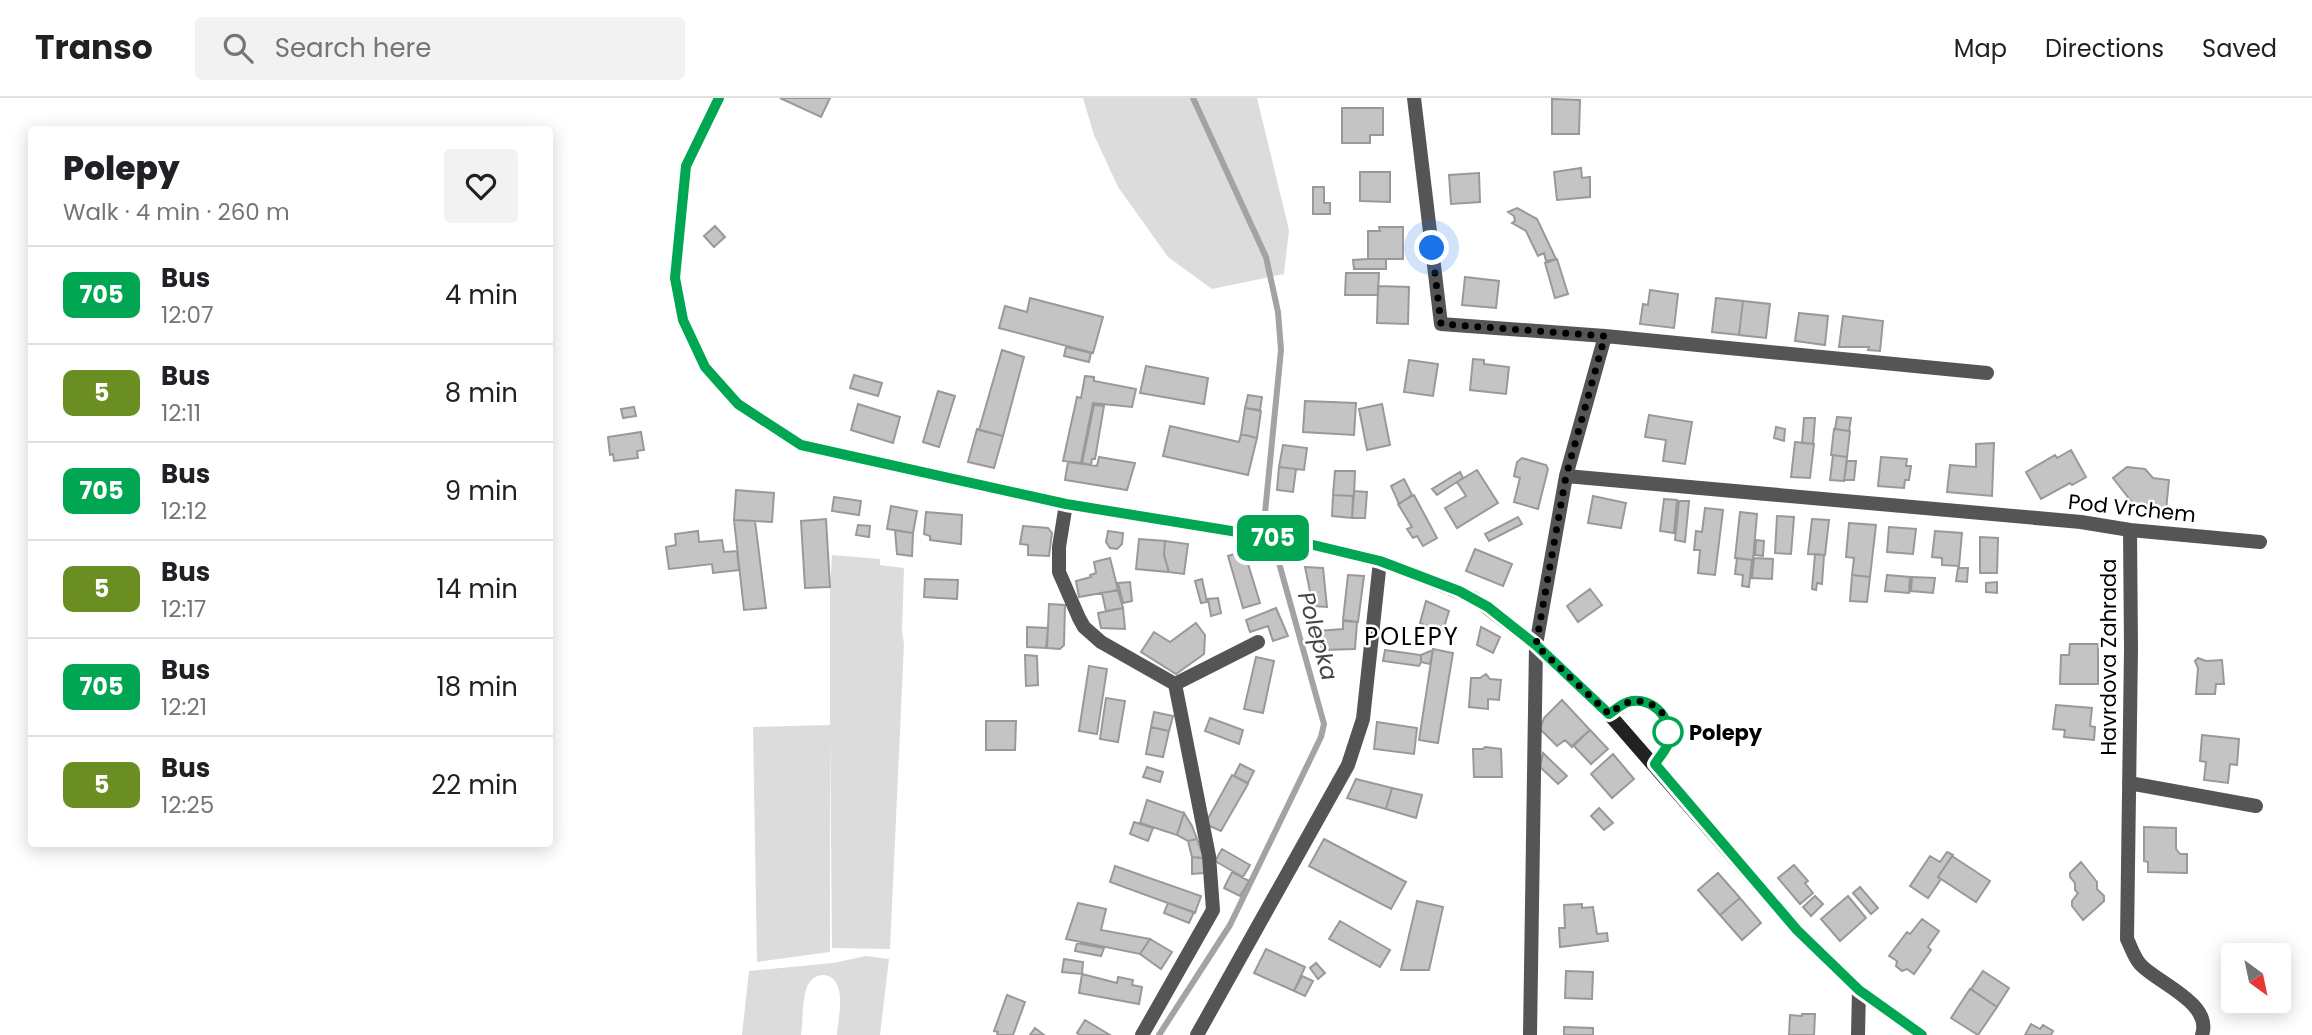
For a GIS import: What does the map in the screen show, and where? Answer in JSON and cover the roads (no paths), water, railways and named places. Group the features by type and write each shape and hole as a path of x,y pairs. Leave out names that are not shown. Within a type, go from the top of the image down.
{"street":[{"path":"719,98 686,166 675,278 683,320 705,367 738,404 801,445 1066,504 1305,543 1380,561 1474,598 1536,645 1609,714 1797,930 1859,990 1922,1035"},
{"path":"1414,98 1441,324 1605,336 1987,373"},
{"path":"1530,1035 1536,645 1566,476 1605,336"},
{"name":"Pod Vrchem","path":"1566,476 2081,522 2130,530 2260,542"},
{"path":"1066,504 1059,547 1059,572 1079,618 1101,642 1175,684 1209,856 1213,910 1142,1035"},
{"name":"Havrdova Zahrada","path":"2130,530 2126,939 2139,963 2197,1007 2204,1030 2202,1035"},
{"path":"1198,1035 1348,765 1363,719 1380,561"},
{"path":"1175,684 1258,642"},
{"path":"1609,714 1627,702 1647,701 1661,711 1669,727 1667,746 1655,764"},
{"name":"Havrdova Zahrada","path":"2129,783 2256,806"},
{"path":"1858,1035 1859,990"}],"waterway":[{"name":"Polepka","path":"1159,1035 1230,925 1321,737 1324,724 1265,513 1281,350 1278,312 1266,257 1193,98"}],"place":[{"name":"Polepy","path":"1668,732"}],"district":[{"name":"POLEPY","path":"1412,636"}]}
